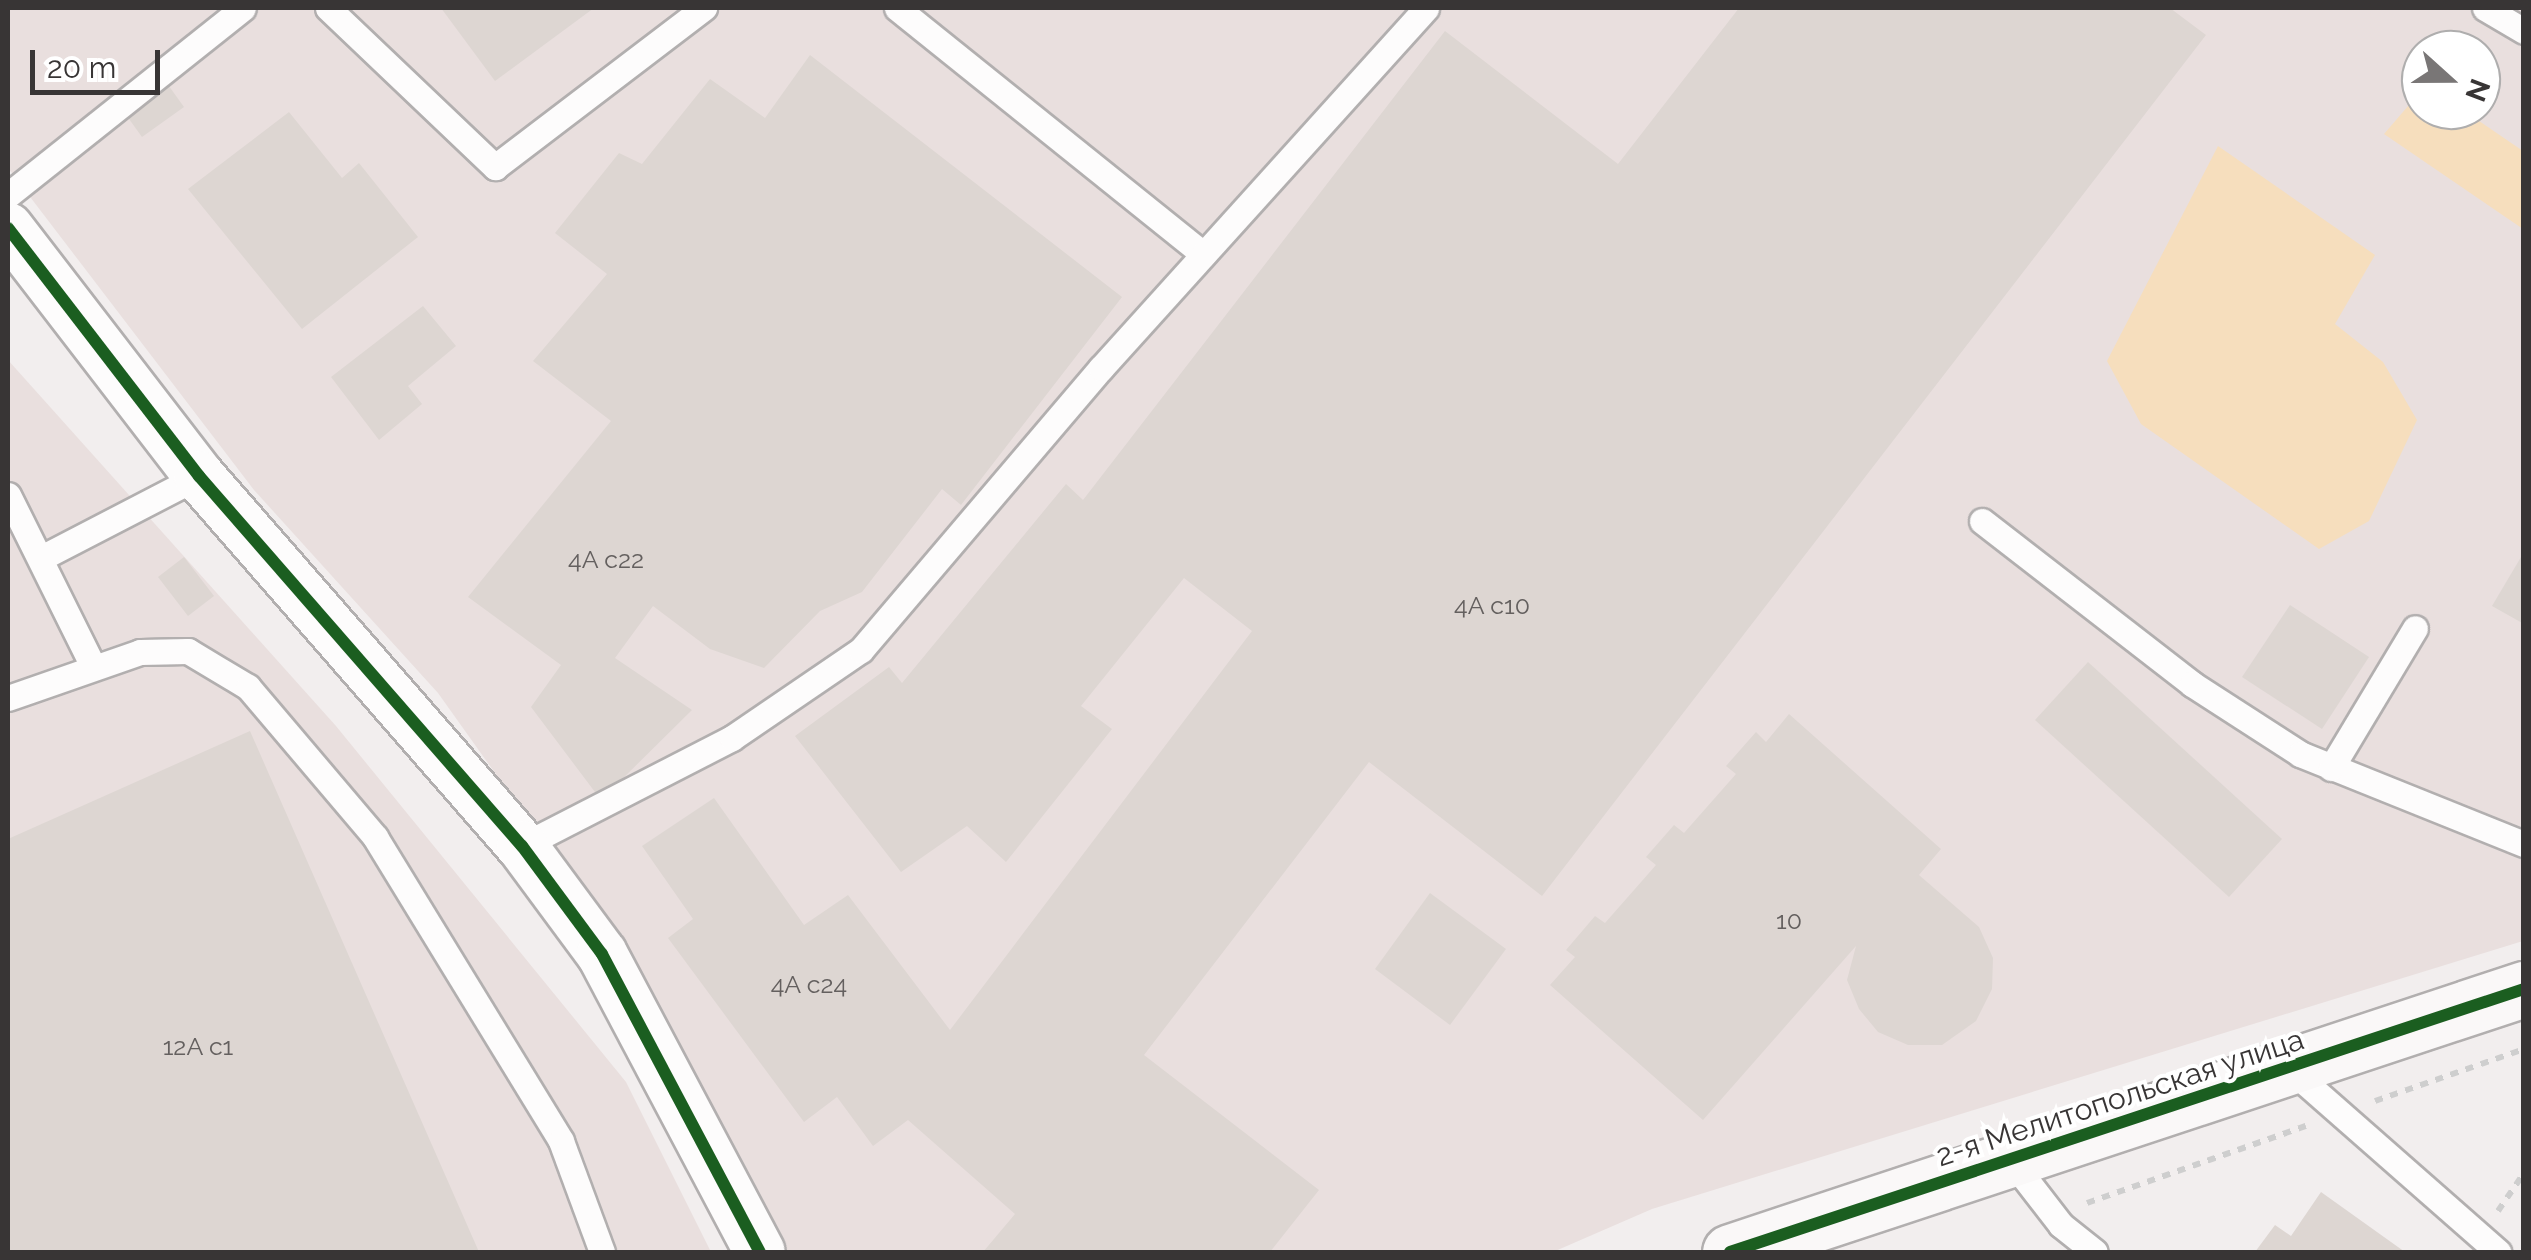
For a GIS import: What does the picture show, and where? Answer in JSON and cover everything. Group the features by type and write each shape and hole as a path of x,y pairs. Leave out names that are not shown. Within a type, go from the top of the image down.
{"street":[{"path":"8,228 199,476 522,846 602,954 760,1252"},
{"name":"2-я Мелитопольская улица","path":"1730,1252 2291,1070 2524,989"}],"lane":[{"path":"8,195 243,8"},
{"path":"328,8 496,167 704,8"},
{"path":"897,8 1204,254"},
{"path":"522,846 732,738 861,650 1204,254 1426,8"},
{"path":"2485,8 2524,32"},
{"path":"41,558 199,476"},
{"path":"8,495 94,666"},
{"path":"1982,521 2192,684 2331,768 2524,844"},
{"path":"2331,768 2415,628"},
{"path":"8,698 140,652 188,650 248,686 375,837 561,1141 602,1252"},
{"path":"2291,1070 2498,1252"},
{"path":"2010,1160 2060,1225 2095,1252"}],"path":[{"path":"2354,1108 2524,1048"},
{"path":"2060,1225 2072,1209 2316,1122"}],"shaded area":[{"path":"8,8 2523,8 2523,941 1652,1209 1553,1252 784,1252 614,940 438,693 254,490 8,168"},
{"path":"2401,114 2401,130 2492,130 2523,151 2523,229 2384,134"},
{"path":"2218,146 2375,255 2335,324 2383,362 2417,420 2369,521 2319,549 2141,424 2107,361"},
{"path":"8,360 336,726 626,1082 711,1252 8,1252"}],"building":[{"path":"441,8 594,8 495,81"},
{"path":"1739,8 2170,8 2206,35 1542,896 1369,762 1144,1055 1319,1190 1270,1252 983,1252 1015,1214 908,1120 873,1146 837,1097 804,1122 668,938 693,919 642,846 714,798 804,925 848,895 950,1030 1252,631 1184,578 1081,706 1112,729 1006,862 967,826 901,872 795,736 889,667 902,683 1066,484 1083,500 1445,31 1618,164"},
{"path":"810,55 1122,297 961,505 942,489 862,592 820,611 764,668 710,649 653,606 615,658 692,710 601,800 531,707 561,665 468,597 611,421 533,361 607,274 555,233 619,153 642,164 710,79 765,118"},
{"path":"166,82 184,107 142,137 124,112"},
{"path":"289,112 342,178 359,163 418,237 302,329 188,189"},
{"path":"423,306 456,346 408,386 422,404 379,440 331,377"},
{"path":"2524,552 2524,624 2492,606"},
{"path":"184,557 214,596 188,616 158,577"},
{"path":"2290,605 2369,657 2322,729 2242,677"},
{"path":"2088,662 2282,839 2229,897 2035,720"},
{"path":"1789,714 1941,849 1919,875 1979,927 1993,958 1992,989 1976,1021 1942,1045 1908,1045 1878,1032 1859,1009 1847,980 1856,946 1703,1120 1550,985 1575,957 1566,950 1595,916 1605,923 1656,865 1646,857 1674,825 1684,833 1736,774 1726,766 1756,732 1766,742"},
{"path":"250,731 479,1252 8,1252 8,839"},
{"path":"1430,893 1506,949 1450,1025 1375,969"},
{"path":"2321,1192 2405,1252 2255,1252 2275,1225 2291,1236"}],"cycle path":[{"path":"8,228 199,476 522,846 602,954 760,1252"},
{"path":"1730,1252 2524,989"}]}
